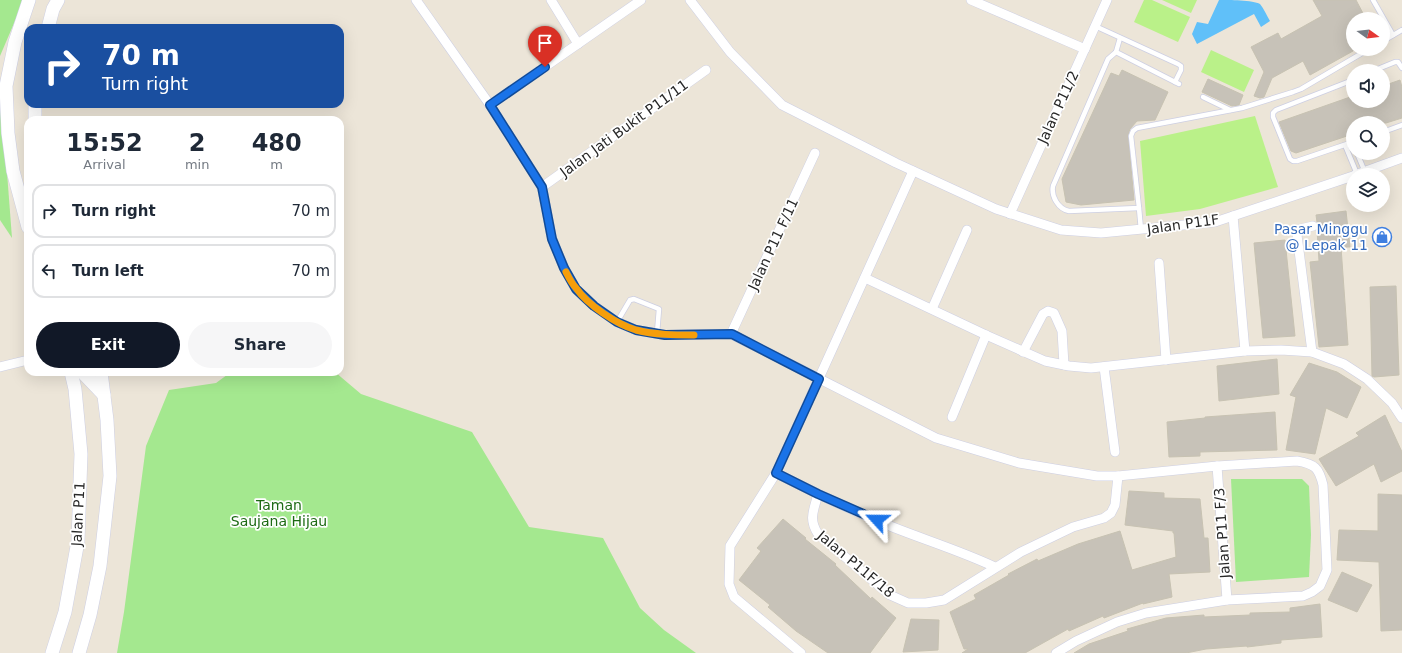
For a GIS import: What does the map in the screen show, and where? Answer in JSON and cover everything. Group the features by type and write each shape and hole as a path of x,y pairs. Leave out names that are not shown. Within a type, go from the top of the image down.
{"main road":[{"path":"24,213 13,171 8,133 6,86 15,42 29,0"},
{"path":"49,24 53,9 58,0"},
{"name":"Jalan P11","path":"52,653 65,612 78,541 81,454 75,389 72,376"},
{"path":"86,376 104,395"},
{"name":"Jalan P11","path":"79,653 90,615 100,566 110,476 107,420 102,376"}],"street":[{"path":"416,0 490,105 542,187 552,239 564,268 576,289 594,306 617,322 636,330 665,335 732,334 936,438 1019,463 1097,476 1118,476 1297,460 1307,462 1315,467 1321,476 1323,485 1327,570 1320,586 1312,592 1303,596 1227,600 1146,613 1118,622 1076,641 1056,653"},
{"path":"551,0 578,44"},
{"path":"490,105 641,0"},
{"name":"Jalan P11F","path":"690,0 730,52 782,104 913,171 1010,214 1061,230 1101,233 1215,222 1346,178"},
{"path":"971,0 1085,49"},
{"name":"Jalan P11/2","path":"1010,214 1107,0"},
{"name":"Jalan Jati Bukit P11/11","path":"542,187 706,70"},
{"name":"Jalan P11 F/11","path":"732,334 815,153"},
{"name":"Jalan P11F","path":"1374,168 1402,158"},
{"path":"801,653 734,597 729,584 730,546 776,473 913,171"},
{"path":"1233,216 1245,351"},
{"path":"1312,352 1297,235 1300,229 1313,226"},
{"path":"932,309 967,230"},
{"path":"1158,263 1166,360"},
{"path":"865,278 1023,352 1045,361 1064,365 1091,368 1104,367 1245,351 1281,350 1312,352 1344,364 1367,379 1392,403 1402,416"},
{"path":"1023,352 1037,322 1043,314 1048,311 1054,313 1062,331 1064,365"},
{"path":"952,417 986,335"},
{"path":"0,367 24,361"},
{"path":"1104,367 1115,452"},
{"name":"Jalan P11 F/3","path":"1217,466 1227,600"},
{"path":"776,473 889,526 977,558 995,567"},
{"name":"Jalan P11F/18","path":"818,494 811,519 813,527 818,534 890,595 908,604 926,603 944,600 995,567 1047,539 1073,528 1104,518 1111,513 1115,505 1118,476"}],"lane":[{"path":"1373,0 1393,35"},
{"path":"1095,26 1181,66 1177,83 1116,52"},
{"path":"1390,37 1402,30"},
{"path":"1120,38 1116,52 1108,59 1052,191 1059,207 1063,210 1139,208"},
{"path":"1141,230 1131,136 1133,130 1252,106 1300,89 1357,56"},
{"path":"1390,64 1398,62 1402,68"},
{"path":"1346,83 1276,110 1273,113 1273,117 1290,159 1293,161 1345,145 1355,168"},
{"path":"1203,97 1230,110"},
{"path":"1390,129 1402,125"},
{"path":"617,322 630,300 634,299 658,310 657,333"}],"green space":[{"path":"0,0 24,0 0,56"},
{"path":"1144,0 1152,0 1190,17 1178,42 1134,22"},
{"path":"1162,0 1197,0 1191,13"},
{"path":"1211,50 1254,70 1244,92 1201,72"},
{"path":"0,81 12,238 0,220"},
{"path":"1255,116 1278,187 1200,209 1146,216 1140,141"},
{"name":"Taman Saujana Hijau","path":"226,376 340,376 361,394 472,432 529,527 603,538 640,608 664,630 696,653 117,653 124,612 146,446 169,390 216,383"},
{"path":"1231,479 1302,479 1309,486 1311,535 1309,577 1236,582"}],"water":[{"path":"1219,0 1247,1 1260,4 1270,21 1261,27 1254,14 1197,44 1192,34 1197,22 1208,24"}],"building":[{"path":"1313,0 1356,0 1362,12 1346,12 1346,55 1310,75 1303,61 1272,78 1264,97 1260,98 1254,96 1264,72 1251,47 1278,33 1281,39 1322,16"},
{"path":"1122,70 1168,92 1155,120 1137,121 1130,129 1128,135 1134,200 1081,205 1066,202 1062,179 1111,73 1119,76"},
{"path":"1208,79 1243,95 1239,105 1232,106 1202,92"},
{"path":"1400,80 1402,87 1402,118 1390,122 1390,116 1346,116 1346,136 1296,153 1291,151 1279,122 1346,98 1346,108 1390,108 1390,84"},
{"path":"1346,211 1350,247 1341,247 1348,345 1319,347 1310,262 1319,261 1317,230 1319,225 1316,215"},
{"path":"1285,240 1295,336 1263,338 1254,243"},
{"path":"1396,286 1399,375 1374,377 1372,376 1370,287"},
{"path":"1277,359 1279,394 1219,401 1217,366"},
{"path":"1309,363 1337,372 1361,387 1347,418 1326,408 1315,454 1286,450 1296,397 1290,395"},
{"path":"1275,412 1277,450 1200,452 1200,456 1169,457 1167,422 1205,417"},
{"path":"1385,415 1402,452 1402,471 1381,482 1374,464 1336,486 1319,459 1359,436 1356,433"},
{"path":"1129,491 1164,493 1164,498 1200,499 1204,538 1208,538 1210,572 1169,574 1172,597 1143,603 1104,618 1103,616 1069,631 1068,629 1025,653 962,653 968,649 964,649 950,612 976,599 974,595 1009,575 1008,574 1037,559 1038,561 1078,544 1120,531 1132,570 1176,557 1173,531 1125,525"},
{"path":"1378,494 1402,495 1402,630 1381,631 1379,562 1337,560 1339,530 1378,531"},
{"path":"783,519 836,564 835,565 871,599 872,597 896,618 870,653 828,653 796,631 768,607 770,605 739,580 761,551 757,548"},
{"path":"1342,572 1372,585 1357,612 1328,600"},
{"path":"1320,604 1322,637 1281,640 1281,643 1247,647 1206,649 1186,653 1074,653 1089,644 1128,631 1127,629 1166,618 1290,612 1290,608"},
{"path":"911,619 939,620 938,650 903,652"}],"slow traffic":[{"path":"566,272 576,289 594,306 617,322 636,330 665,335 694,335"}],"place":[{"name":"Pasar Minggu @ Lepak 11","path":"1382,237"}],"route":[{"path":"545,67 490,105 542,187 552,239 564,268 576,289 594,306 617,322 636,330 665,335 732,334 819,379 776,473 818,494 877,520"}]}
